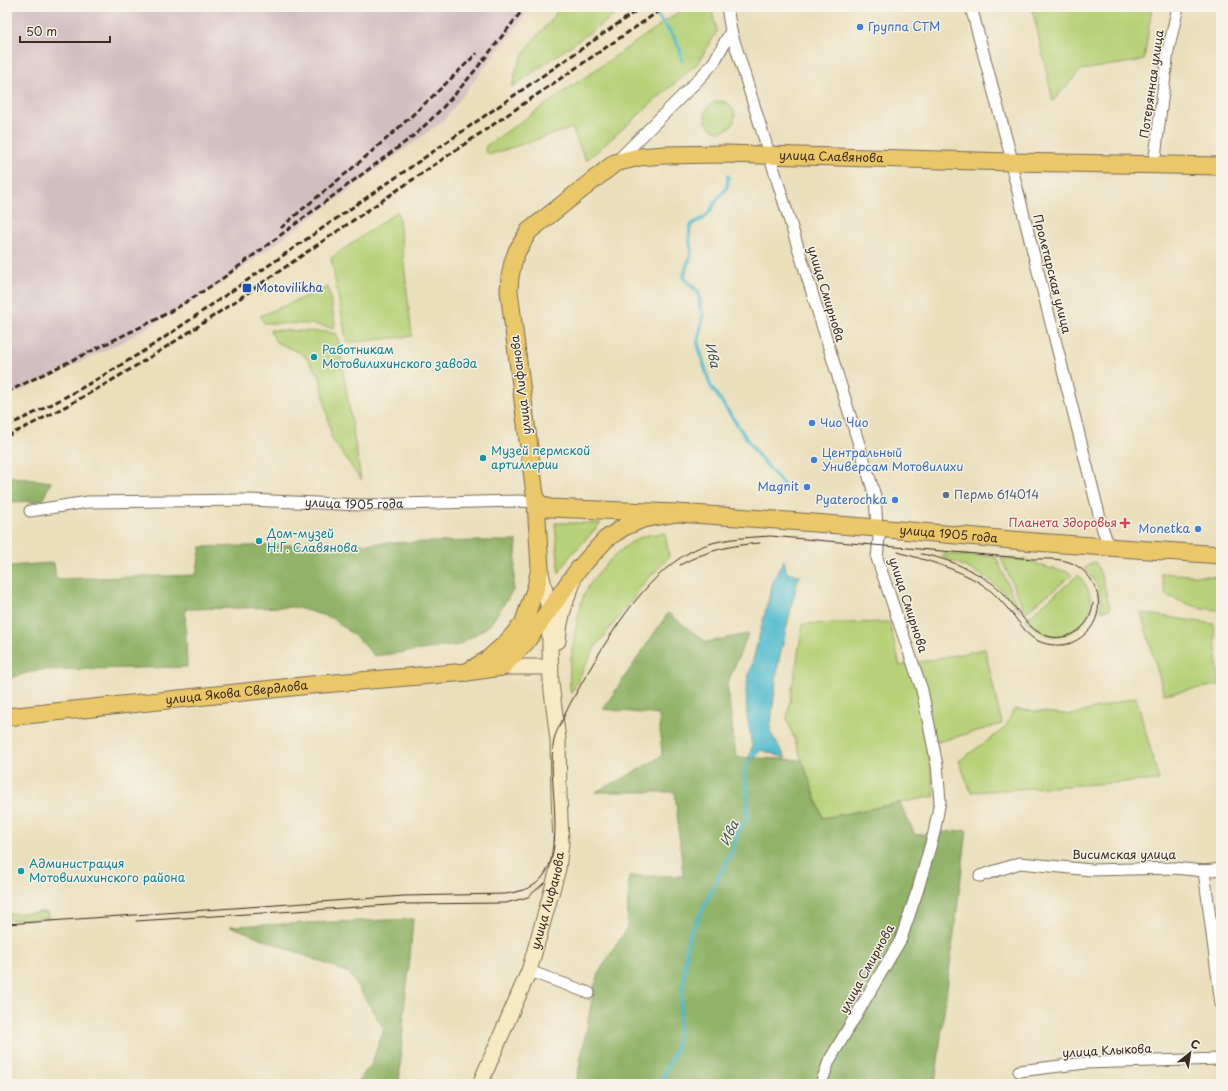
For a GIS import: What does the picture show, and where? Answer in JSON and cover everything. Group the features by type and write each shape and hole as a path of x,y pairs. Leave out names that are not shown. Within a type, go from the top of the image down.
{"main road":[{"name":"улица Славянова","path":"509,290 513,262 517,251 530,231 615,163 639,157 726,154 1221,166"},
{"name":"улица Лифанова","path":"509,290 536,502"},
{"name":"улица 1905 года","path":"536,502 549,508 677,513 1035,542 1221,555"},
{"name":"улица Якова Свердлова","path":"467,672 487,660 506,643 523,624 536,587 540,568 536,502"},
{"name":"улица 1905 года","path":"549,609 577,571 606,539 624,527 643,519 677,513"},
{"path":"502,667 526,642 549,609"},
{"name":"улица Якова Свердлова","path":"7,717 311,685 467,672 502,667"}],"street":[{"name":"улица Смирнова","path":"727,7 731,31 875,496 879,538 878,558 922,690 937,764 940,801 934,833 918,889 901,939 829,1061 821,1084"},
{"name":"Пролетарская улица","path":"971,7 1010,153 1011,162 1108,547"},
{"name":"Потерянная улица","path":"1154,165 1168,51 1178,7"},
{"path":"615,163 714,62 731,31"},
{"name":"улица 1905 года","path":"30,511 88,502 247,500 361,505 519,501 536,502"},
{"name":"улица Лифанова","path":"480,1084 529,971 558,869 561,843 558,740 551,683 549,609 540,568"},
{"name":"улица Лифанова","path":"554,707 558,630 577,571"},
{"path":"502,667 551,667"},
{"name":"Висимская улица","path":"980,876 1020,863 1090,870 1174,868 1204,872 1221,869"},
{"path":"1204,872 1221,1004"},
{"path":"529,971 589,993"},
{"name":"улица Клыкова","path":"1019,1071 1085,1063 1221,1059"}],"shaded area":[{"path":"7,7 532,7 443,121 226,280 187,305 120,343 7,397"}],"green space":[{"path":"560,7 626,7 512,87 522,56"},
{"path":"686,7 711,7 717,31 699,62 586,161 572,128 489,155 485,151 486,146"},
{"path":"1032,7 1152,7 1144,60 1081,70 1053,101"},
{"path":"720,101 731,105 735,116 731,127 720,131 709,127 705,116 709,105"},
{"path":"398,211 412,336 347,343 331,258"},
{"path":"328,287 335,323 334,328 311,324 264,323 260,316"},
{"path":"270,330 328,332 337,334 361,480 332,439 320,377 301,353 276,342"},
{"path":"7,476 51,482 42,501 7,502"},
{"path":"555,523 601,523 570,556 559,573"},
{"path":"665,533 669,557 644,583 595,647 571,694 569,678 576,624 583,598 592,581 607,563 624,547 633,541 644,536"},
{"path":"517,541 513,590 490,625 459,645 374,656 361,641 332,618 295,607 185,609 187,667 38,670 7,679 7,566 54,563 56,579 196,575 201,547"},
{"path":"943,554 996,557 1020,612 1006,594 997,586 974,571 941,556"},
{"path":"1001,558 1026,560 1049,568 1069,572 1072,575 1025,612"},
{"path":"1093,562 1096,563 1101,574 1110,609 1100,611 1101,600 1098,588 1084,569"},
{"path":"1161,573 1221,577 1221,610 1199,607 1166,595"},
{"path":"1078,575 1088,590 1091,605 1086,620 1080,626 1064,635 1054,637 1040,631 1026,619"},
{"path":"668,613 706,642 748,634 727,684 736,757 802,760 823,818 900,803 915,835 967,830 935,1084 576,1084 595,984 601,969 627,928 629,876 683,876 675,792 595,792 620,780 662,756 659,715 603,709"},
{"path":"1141,613 1214,624 1219,685 1164,694"},
{"path":"889,622 900,666 985,649 1002,724 927,745 935,796 823,818 787,719 803,624"},
{"path":"1136,697 1159,780 971,792 959,761 1005,728 1014,709 1073,715"},
{"path":"47,912 48,918 7,920 7,914"},
{"path":"413,919 399,1084 355,1084 371,1065 384,1029 349,973 230,926"}],"water":[{"path":"784,560 787,573 799,575 778,664 770,732 786,758 761,750 747,765 752,746 747,715 746,687 774,578"}],"waterway":[{"name":"Ива","path":"650,7 674,37 680,49 682,61"},
{"name":"Ива","path":"728,176 726,189 717,199 709,213 691,226 689,235 691,254 684,278 699,293 700,307 703,315 698,344 710,385 758,455 786,488"},
{"name":"Ива","path":"660,1084 676,1048 688,938 732,851 737,834 747,819 748,791 744,775 749,761"}],"tram line":[{"path":"7,924 404,896 505,894 529,888 541,879 549,866 553,850 555,813 552,756 555,736 569,706 613,631 656,577 673,563 690,552 719,541 770,536 1033,559 1060,560 1069,562 1078,567 1086,573 1092,582 1098,600 1098,610 1095,620 1085,634 1071,643 1057,645 1046,644 1036,640 1028,634 1002,602 980,583 951,569 898,552"},
{"path":"680,565 709,552 739,545 760,543"},
{"path":"921,554 954,563 989,581 1005,595 1021,616 1035,630 1049,637 1067,636 1075,633 1088,620 1093,603"},
{"path":"136,921 406,904 506,903 528,897 544,883"}],"railway":[{"path":"7,392 155,320 219,281 412,137 458,91 525,7"},
{"path":"7,426 84,387 158,342 642,7"},
{"path":"7,436 90,393 208,320 665,7"},
{"path":"281,228 382,143 477,53"}],"place":[{"name":"Группа СТМ","path":"860,27"},
{"name":"Motovilikha","path":"247,288"},
{"name":"Работникам Мотовилихинского завода","path":"314,357"},
{"name":"Чио Чио","path":"812,423"},
{"name":"Музей пермской артиллерии","path":"483,458"},
{"name":"Центральный Универсам Мотовилихи","path":"814,460"},
{"name":"Magnit","path":"807,487"},
{"name":"Пермь 614014","path":"946,495"},
{"name":"Pyaterochka","path":"895,500"},
{"name":"Планета Здоровья","path":"1125,523"},
{"name":"Monetka","path":"1198,529"},
{"name":"Дом-музей Н.Г. Славянова","path":"259,541"},
{"name":"Администрация Мотовилихинского района","path":"21,871"}]}
